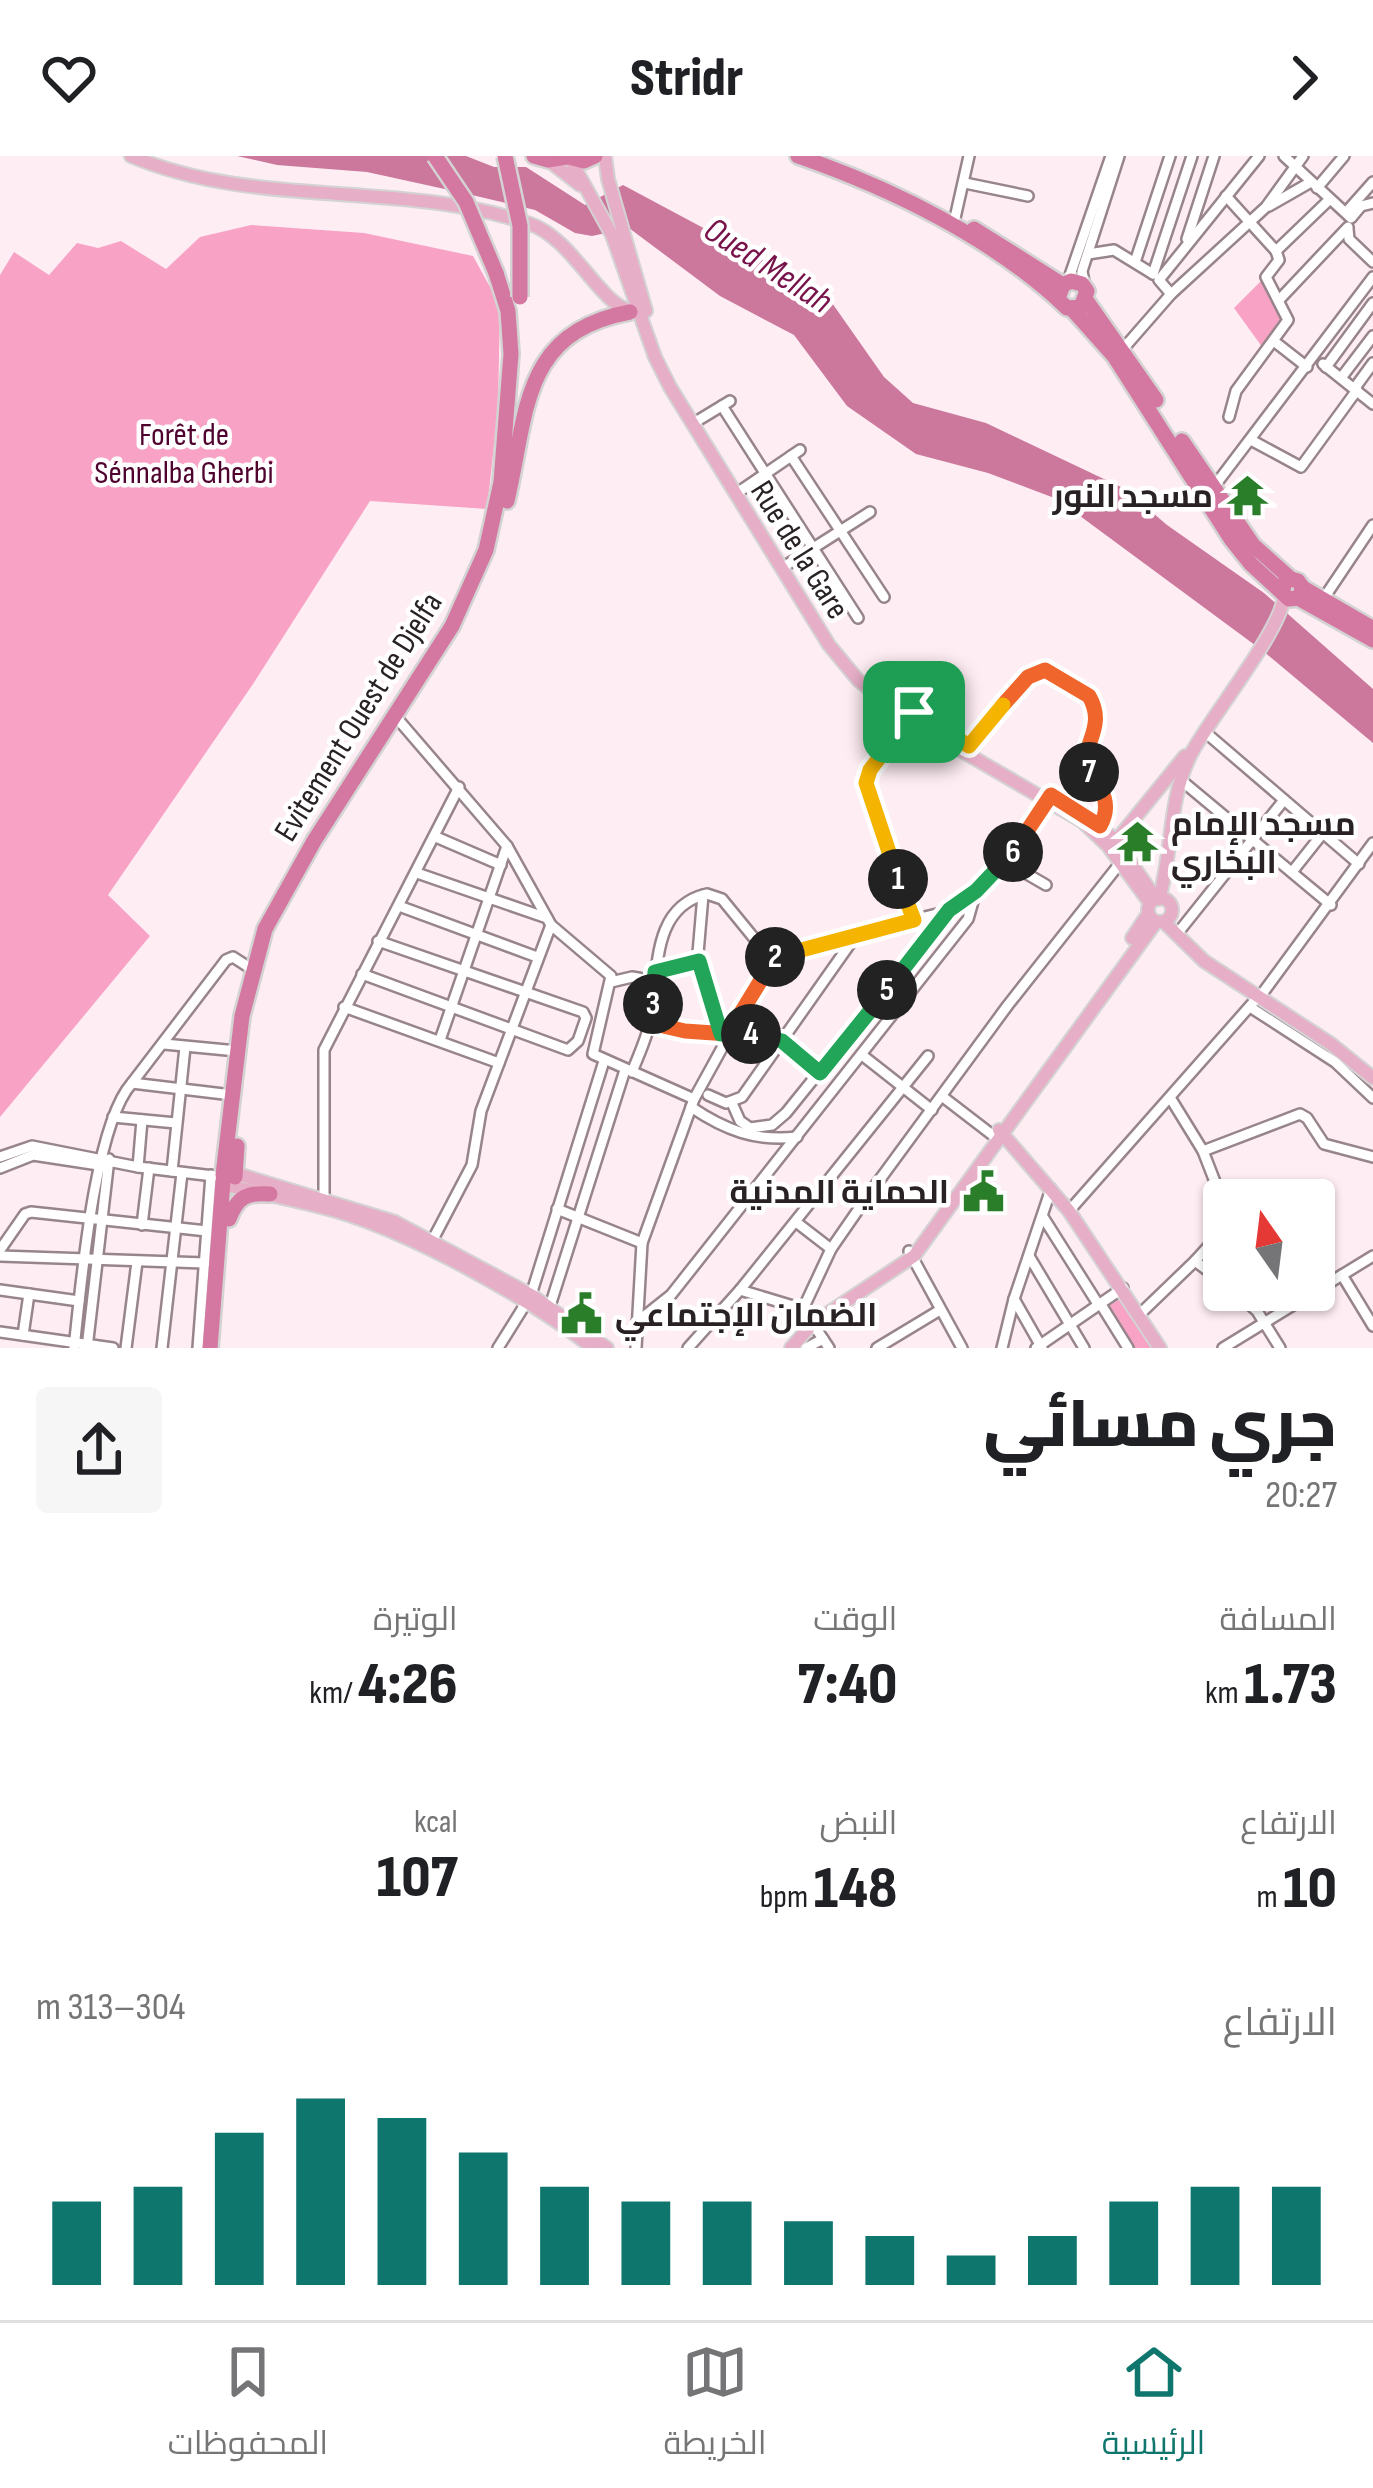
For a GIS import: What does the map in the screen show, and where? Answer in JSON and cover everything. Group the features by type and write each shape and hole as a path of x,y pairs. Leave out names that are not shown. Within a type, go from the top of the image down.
{"highway":[{"name":"Evitement Ouest de Djelfa","path":"220,1348 230,1219 227,1178 250,1017 275,932 310,864 452,626 472,585 501,482 511,327 496,273 466,202 435,156"},
{"path":"505,510 518,416 520,297 520,226 506,156"},
{"path":"557,158 584,161 596,156"},
{"path":"798,156 888,191 1063,288 1079,282 1081,299 1114,356 1231,539 1290,594 1373,640"},
{"path":"826,156 886,179 1063,288"},
{"path":"1063,288 1063,305 1081,299"},
{"path":"1081,299 1123,349 1213,488 1290,594 1324,598 1370,621"},
{"path":"399,720 481,586 505,510 538,368 566,338 613,315 638,310"},
{"name":"Evitement Ouest de Djelfa","path":"210,1348 237,1051 265,929 295,874 399,720"},
{"path":"230,1219 244,1195 270,1194"}],"main road":[{"path":"131,156 178,173 238,185 420,201 523,221 562,241 610,298 638,310"},
{"path":"605,156 618,234"},
{"path":"557,158 581,179 618,234"},
{"path":"557,158 589,193"},
{"name":"Rue de la Gare","path":"618,234 655,357 690,425 829,645 858,680 911,716 1100,826 1116,841 1159,910"},
{"name":"Rue de la Gare","path":"638,310 697,421 785,566 861,674 911,716 969,746 1097,834 1159,910"},
{"path":"790,1348 812,1324 909,1256 1159,910 1181,781 1205,732 1290,594"},
{"path":"1116,841 1205,732"},
{"path":"1159,910 1257,1000 1334,1038 1373,1068"},
{"path":"1159,910 1204,961 1257,1000 1331,1044 1373,1078"},
{"path":"999,1134 1069,1210 1160,1348"},
{"path":"227,1178 270,1194 324,1204"},
{"path":"227,1178 395,1222 529,1299 593,1348"},
{"path":"529,1299 550,1306 607,1348"}],"street":[{"path":"955,218 969,156"},
{"path":"1063,288 1072,277 1115,156"},
{"path":"1081,299 1082,271 1115,156"},
{"path":"1135,262 1170,156"},
{"path":"1156,277 1192,156"},
{"path":"1186,244 1214,156"},
{"path":"1156,277 1259,156"},
{"path":"1284,156 1299,161 1314,185 1348,220"},
{"path":"1266,207 1314,185 1343,156"},
{"path":"1123,349 1171,295 1266,207 1299,161"},
{"path":"1373,182 1348,220 1349,239 1368,258 1373,242"},
{"path":"965,183 1028,196"},
{"path":"1162,183 1201,195"},
{"path":"1226,196 1276,251 1279,260 1266,277 1288,320 1236,391 1229,417"},
{"path":"1276,251 1330,199"},
{"path":"1279,300 1361,206 1373,203"},
{"path":"1088,254 1114,250 1156,277 1171,295"},
{"path":"1213,488 1373,277"},
{"path":"1327,367 1369,319 1373,303"},
{"path":"1352,305 1369,319"},
{"path":"1341,378 1373,336"},
{"path":"1275,343 1327,367 1373,404"},
{"path":"1251,440 1301,467 1373,363"},
{"path":"697,421 726,403 858,617"},
{"path":"740,491 796,453 838,531 884,597"},
{"path":"785,566 869,512"},
{"path":"1324,598 1373,525"},
{"path":"969,746 1019,685 1038,671 1045,670 1089,696 1097,715 1084,758 1103,792 1106,814 1100,826"},
{"path":"911,716 870,770 866,783 927,938"},
{"path":"399,720 508,846 549,922 477,1124 472,1165 437,1249"},
{"path":"1205,732 1359,864"},
{"path":"1181,781 1331,905"},
{"path":"324,1204 324,1050 459,787"},
{"path":"708,1095 732,1103 740,1121 750,1128 772,1125 820,1073 949,910 976,891 1012,854 1050,798"},
{"path":"1181,929 1284,800"},
{"path":"1292,872 1323,833"},
{"path":"436,838 501,865"},
{"path":"1069,1210 1257,1000 1373,843"},
{"path":"440,1040 508,846"},
{"path":"1012,854 1027,874 1046,886"},
{"path":"802,1309 831,1249 1008,1005 1121,862"},
{"path":"417,873 549,922 608,972 611,982 592,1046 596,1057 692,1103 719,1126 757,1138 797,1137"},
{"path":"637,1322 671,1295 862,1055 968,919 976,891"},
{"path":"550,1306 576,1217 650,1023 657,951 668,923 703,895 722,899 771,959"},
{"path":"703,895 699,961 727,1032"},
{"path":"399,906 537,956"},
{"path":"636,1348 642,1243 692,1103 771,959 949,910"},
{"path":"732,1103 742,1097 857,934"},
{"path":"362,974 568,1050 578,1041 585,1014 379,941"},
{"path":"87,1346 99,1260 105,1160 118,1100 226,960 233,957 253,970"},
{"path":"611,982 655,976 699,961"},
{"path":"1257,1000 1336,1062 1373,1098"},
{"path":"344,1007 499,1064"},
{"path":"650,1023 782,1041 820,1073"},
{"path":"164,1044 237,1051"},
{"path":"162,1348 177,1229 176,1123 185,1047"},
{"path":"862,1055 932,1110"},
{"path":"688,1348 928,1056"},
{"path":"498,1348 529,1299 604,1061"},
{"path":"132,1083 232,1095"},
{"path":"943,1097 999,1134"},
{"path":"1171,1099 1203,1151 1214,1179"},
{"path":"1203,1151 1300,1114 1324,1144 1373,1157"},
{"path":"112,1117 176,1123"},
{"path":"142,1120 142,1225"},
{"path":"0,1156 32,1146 227,1178 207,1232 198,1348"},
{"path":"0,1168 33,1155 105,1160"},
{"path":"1002,1348 1051,1190"},
{"path":"557,1209 642,1243"},
{"path":"205,1263 0,1253 28,1212 207,1232"},
{"path":"1043,1216 1128,1348"},
{"path":"74,1346 85,1260 98,1220"},
{"path":"796,1222 831,1249"},
{"path":"1141,1313 1203,1252"},
{"path":"909,1256 962,1348"},
{"path":"1029,1256 1084,1348"},
{"path":"1223,1348 1373,1256"},
{"path":"1195,1261 1203,1267"},
{"path":"126,1348 137,1262"},
{"path":"1342,1275 1373,1326"},
{"path":"1014,1299 1040,1347 1123,1288"},
{"path":"0,1290 80,1301"},
{"path":"740,1290 802,1309 826,1343 806,1348"},
{"path":"23,1335 29,1294"},
{"path":"878,1348 940,1310"},
{"path":"1253,1311 1280,1348"},
{"path":"0,1334 113,1348"},
{"path":"1004,1334 1012,1348"}],"green space":[{"name":"Forêt de Sénnalba Gherbi","path":"251,225 364,233 473,256 500,305 498,409 487,509 370,501 253,684 108,895 150,936 0,1117 0,275 14,252 49,275 77,243 98,248 121,241 166,269 200,237"},
{"path":"1263,279 1287,317 1265,351 1234,308"},
{"path":"1121,1298 1152,1348 1135,1348 1109,1306"}],"water":[{"name":"Oued Mellah","path":"237,156 466,156 494,167 526,167 585,205 623,185 825,293 884,377 913,403 986,423 1125,489 1167,525 1264,593 1373,689 1373,743 1263,651 1057,499 988,473 916,454 847,406 794,335 720,296 629,228 592,236 575,233 535,210 472,195 367,172 277,165"}],"place":[{"name":"مسجد النور","path":"1247,495"},
{"name":"مسجد الإمام البخاري","path":"1137,842"},
{"name":"الحماية المدنية","path":"983,1191"},
{"name":"الضمان الإجتماعي","path":"581,1314"}],"route":[{"path":"914,712 870,770 866,783 914,920 771,959 765,968 731,1028 728,1034 685,1031 650,1023 655,972 699,961 704,984 721,1034 728,1034 731,1028 782,1041 820,1073 949,910 976,891 1012,854 1051,795 1100,826 1106,814 1103,792 1084,764 1097,722 1089,696 1045,670 1038,671 1019,685 969,746 914,712"}]}
